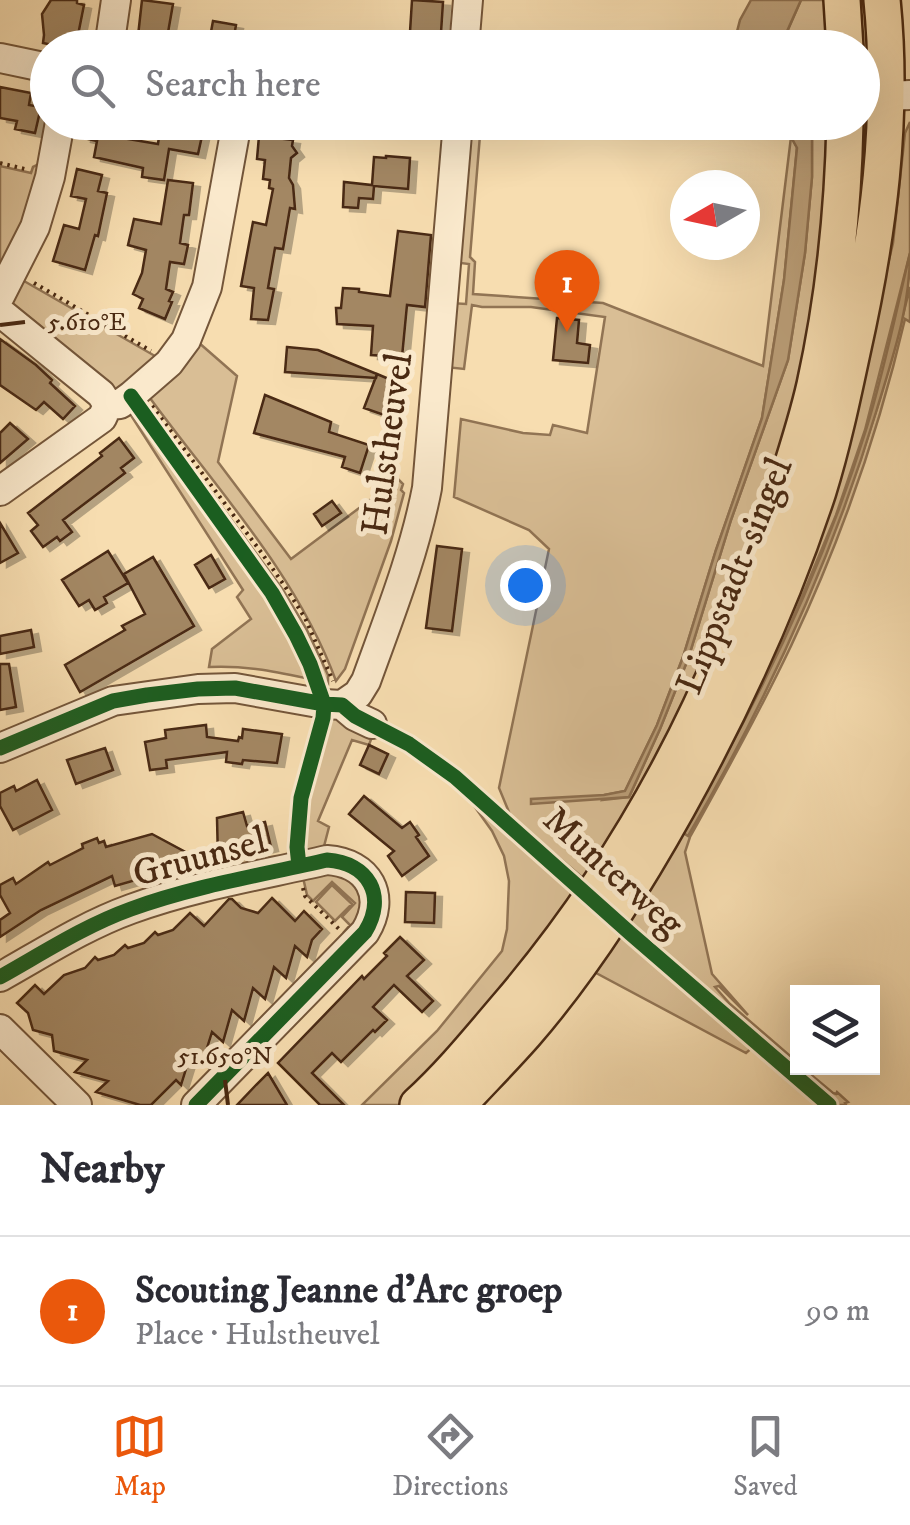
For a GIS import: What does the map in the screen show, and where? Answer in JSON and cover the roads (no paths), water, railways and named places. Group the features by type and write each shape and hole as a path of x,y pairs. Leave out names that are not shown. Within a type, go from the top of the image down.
{"main road":[{"path":"842,0 844,30"},
{"name":"Lippstadt-singel","path":"458,1105 526,1032 603,929 649,858 755,653 803,534 830,448 872,256 882,177 886,83 882,0"},
{"name":"Lippstadt-singel","path":"418,1105 460,1063 533,977 618,859 656,797 724,656 765,552 805,427 835,266 845,140"}],"street":[{"path":"112,30 116,0"},
{"path":"466,30 468,0"},
{"path":"0,58 30,64"},
{"path":"0,296 35,227 57,140"},
{"path":"0,491 169,364 186,340 208,287 234,140"},
{"name":"Hulstheuvel","path":"333,704 358,694 366,681 421,517 427,488 456,140"},
{"path":"0,312 102,394 126,397"},
{"path":"0,748 113,701 198,688 235,688 333,704 372,724"},
{"name":"Gruunsel","path":"0,977 87,927 132,908 327,860 355,867 373,890 375,905 365,932 196,1105"},
{"path":"0,1029 76,1105"}],"place":[{"name":"Scouting Jeanne d'Arc groep","path":"567,332"}]}
